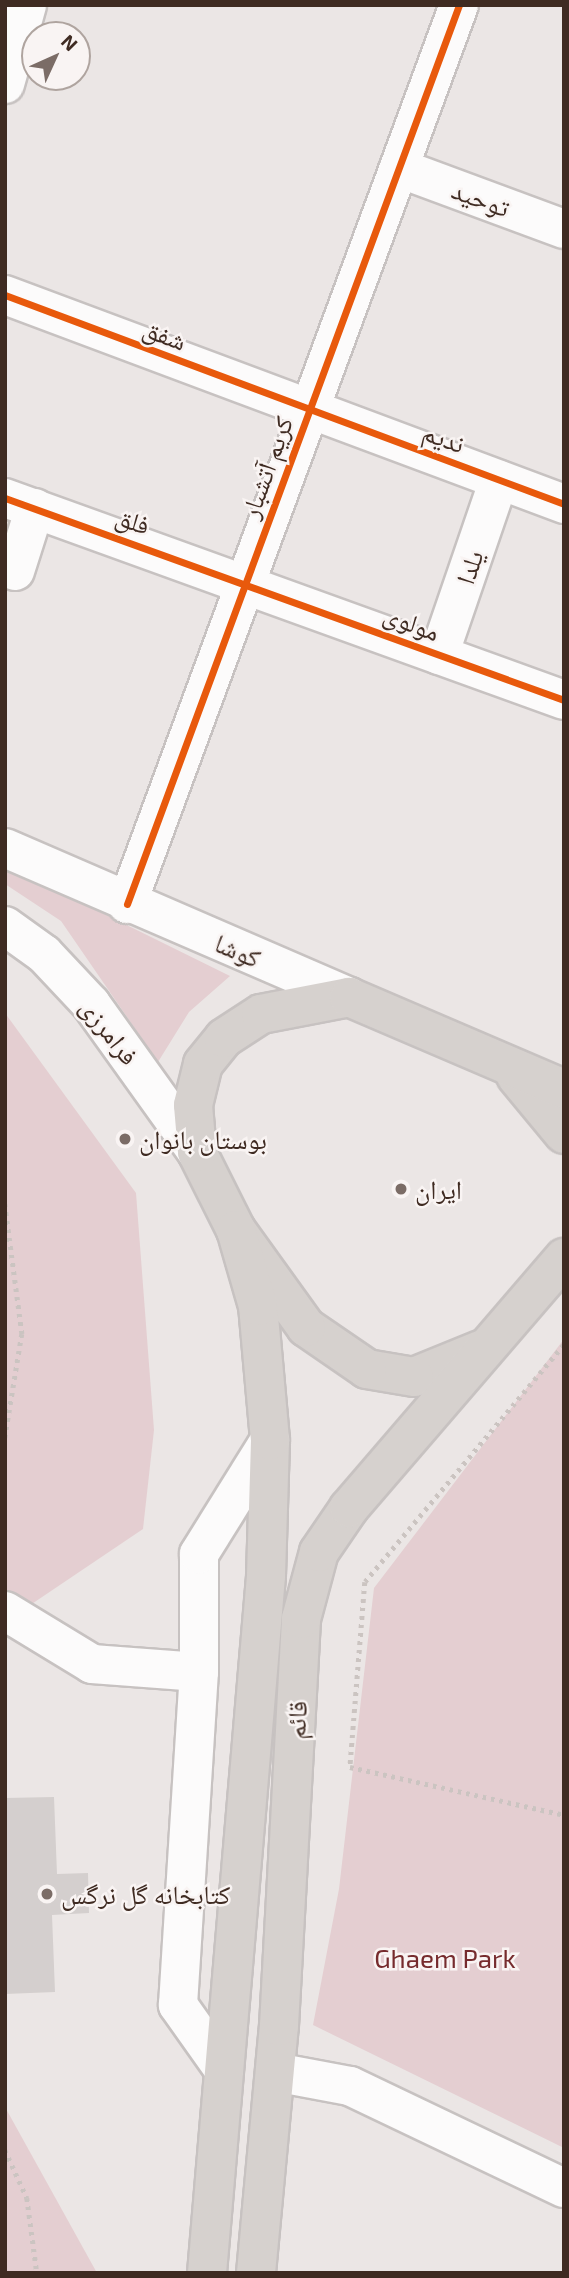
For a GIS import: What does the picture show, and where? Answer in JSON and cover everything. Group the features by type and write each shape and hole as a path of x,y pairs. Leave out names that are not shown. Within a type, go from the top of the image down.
{"main road":[{"path":"488,1346 414,1377 367,1369 306,1327 236,1230 197,1152 193,1105 203,1064 224,1038 261,1014 349,997 564,1089"},
{"path":"502,1062 557,1118 564,1134"},
{"name":"قائم","path":"207,2273 266,1576 270,1440 258,1306 236,1230"},
{"name":"قائم","path":"256,2273 275,2072 301,1619 319,1552 349,1508 563,1256"},
{"path":"224,2070 275,2072"}],"street":[{"path":"5,84 27,5"},
{"name":"کریم آتشبار","path":"127,904 459,5"},
{"name":"توحید","path":"399,168 564,229"},
{"name":"شفق","path":"5,295 309,411"},
{"name":"ندیم","path":"309,411 564,504"},
{"name":"یلدا","path":"439,654 499,480"},
{"path":"15,570 20,503"},
{"name":"فلق","path":"20,503 246,582"},
{"name":"مولوی","path":"246,582 564,700"},
{"name":"کوشا","path":"5,848 127,904 349,997"},
{"name":"فرامرزی","path":"5,926 44,954 91,1004 197,1152"},
{"path":"224,2070 178,2004 199,1672 199,1554 270,1440"},
{"path":"5,1611 92,1664 199,1672"},
{"path":"275,2072 351,2086 564,2188"}],"path":[{"path":"5,1204 22,1334 5,1438"},
{"path":"564,1345 365,1582 350,1767 564,1815"},
{"path":"5,2150 27,2198 37,2273"}],"green space":[{"path":"5,865 230,976 189,1012 158,1062 61,921 5,884"},
{"path":"5,1013 136,1193 154,1430 143,1529 5,1622"},
{"name":"Ghaem Park","path":"564,1339 564,2148 313,2025 339,1889 374,1588"},
{"path":"5,2107 97,2273 5,2273"}],"building":[{"name":"کتابخانه گل نرگس","path":"54,1797 57,1874 88,1873 89,1913 52,1915 55,1992 5,1994 5,1798"}],"cycle path":[{"path":"127,904 459,5"},
{"path":"5,295 564,504"},
{"path":"5,498 564,700"}],"place":[{"name":"بوستان بانوان","path":"125,1139"},
{"name":"ایران","path":"401,1189"},
{"name":"کتابخانه گل نرگس","path":"47,1894"}]}
